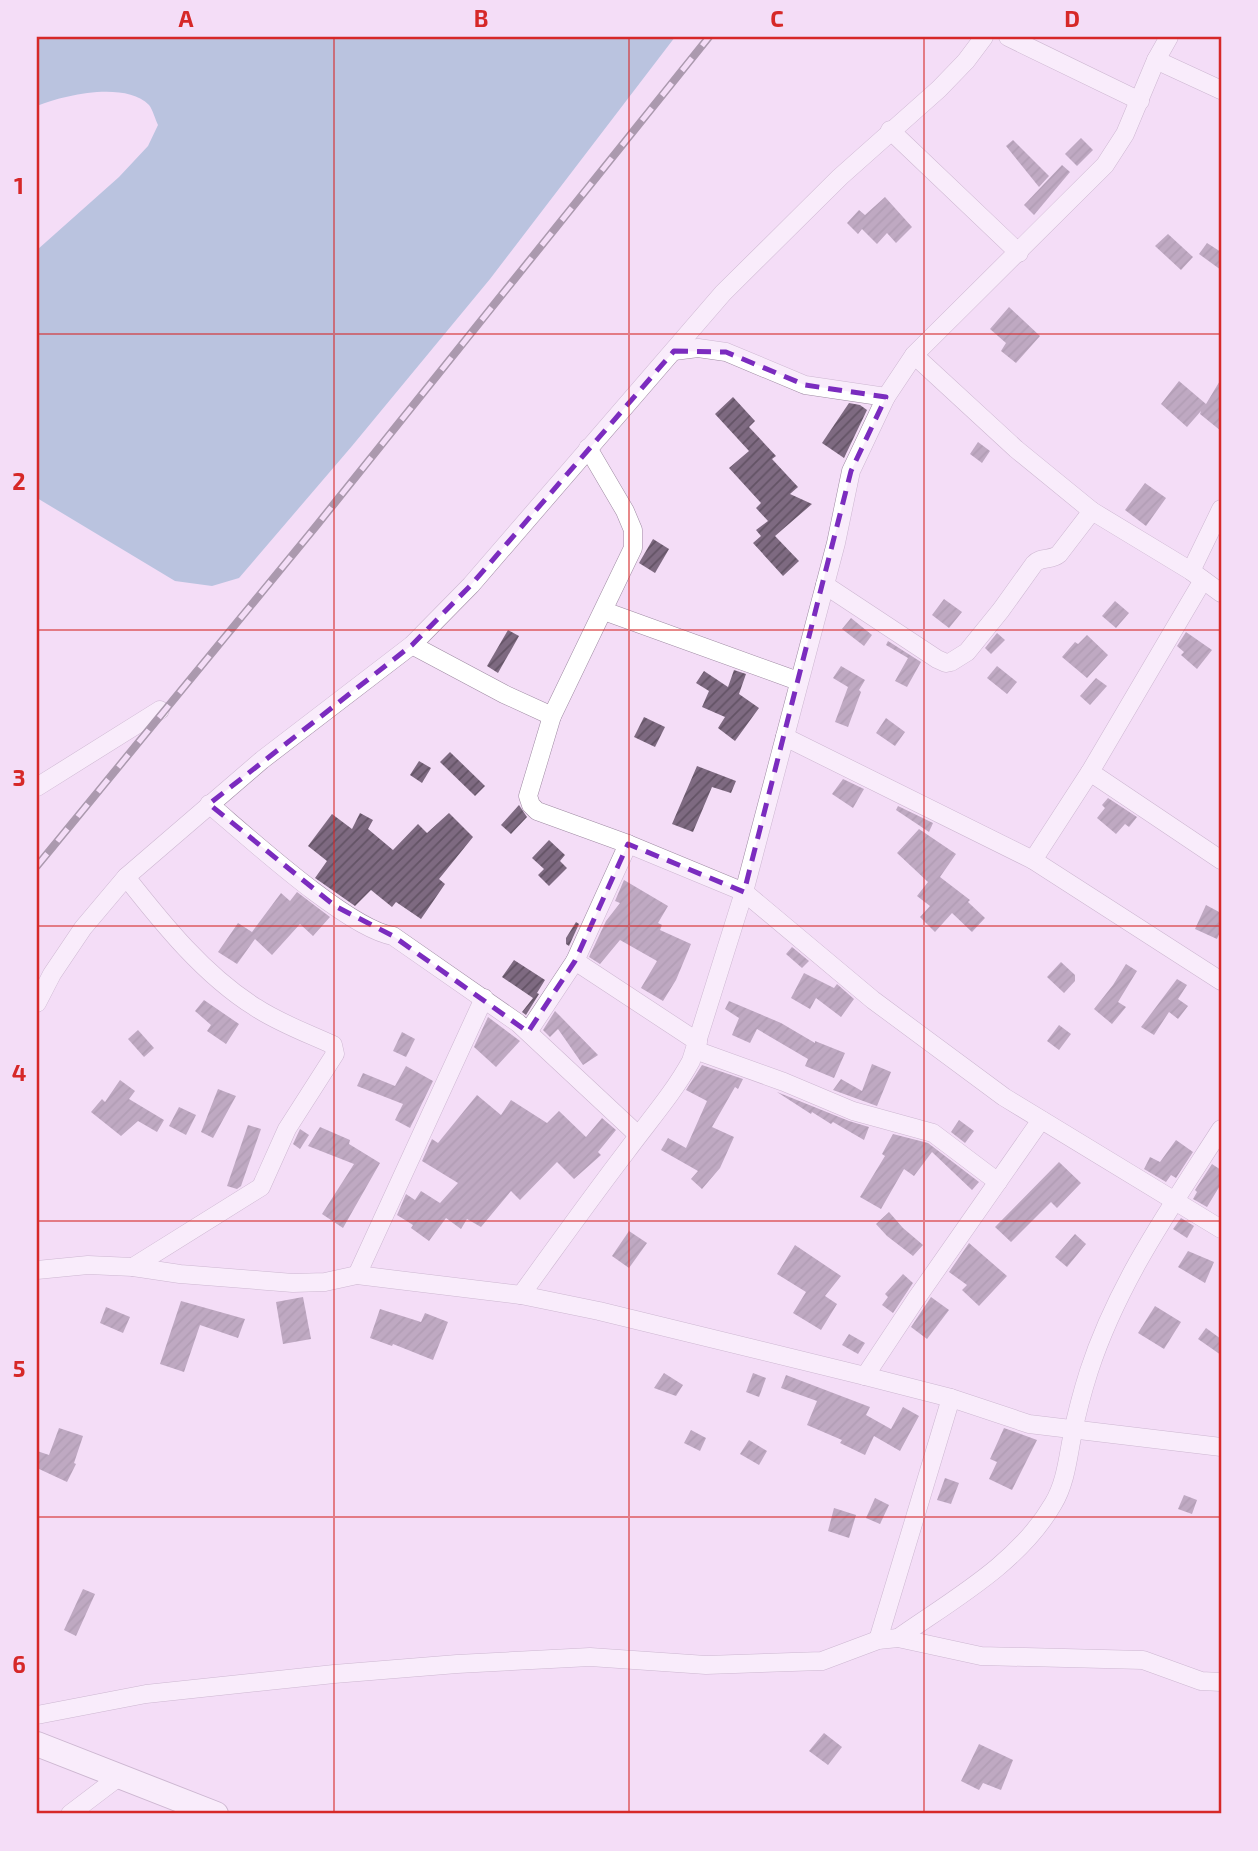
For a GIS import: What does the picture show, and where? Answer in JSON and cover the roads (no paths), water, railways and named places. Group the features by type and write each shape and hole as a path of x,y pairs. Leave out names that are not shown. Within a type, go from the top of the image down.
{"street":[{"path":"37,1003 52,974 83,928 126,877 262,760 412,645 471,585 723,293 890,130 939,89 984,37"},
{"path":"1008,37 1140,101"},
{"path":"521,1295 681,1080 696,1046 744,892 825,585 851,471 886,397 914,355 1105,165 1125,134 1156,61 1170,37"},
{"path":"1156,61 1221,90"},
{"path":"890,130 1019,253"},
{"path":"674,351 698,348 726,352 805,385 886,397"},
{"path":"914,355 1016,449 1092,511 1197,575 1221,593"},
{"path":"589,448 625,511 633,530 633,548 552,716 528,796 531,805 537,811 628,844 744,892 883,1008 1004,1097 1221,1228"},
{"path":"1033,860 1090,772 1197,575 1221,509"},
{"path":"825,585 937,659 951,662 967,652 1034,564 1038,560 1055,558 1092,511"},
{"path":"604,611 798,681"},
{"path":"412,645 552,716"},
{"path":"37,788 160,710"},
{"path":"785,737 1033,860 1221,981"},
{"path":"1090,772 1221,860"},
{"path":"209,804 335,906 382,934 393,936 484,998 528,1032 638,1135"},
{"path":"528,1032 575,961 628,844"},
{"path":"126,877 192,956 252,1006 333,1045 335,1054 287,1129 261,1187 133,1267"},
{"path":"575,961 696,1046 853,1111 933,1133 998,1182"},
{"path":"357,1275 484,998"},
{"path":"865,1376 916,1298 1041,1120"},
{"path":"898,1638 990,1573 1028,1537 1054,1503 1066,1469 1089,1371 1113,1309 1138,1260 1221,1129"},
{"path":"37,1270 88,1265 133,1267 180,1274 293,1283 325,1282 357,1275 521,1295 865,1376 951,1398 1029,1424 1221,1447"},
{"path":"878,1640 951,1398"},
{"path":"37,1715 146,1694 457,1664 590,1657 706,1665 822,1661 878,1640 898,1638 981,1656 1143,1660 1200,1681 1221,1682"},
{"path":"37,1744 216,1814"},
{"path":"70,1814 120,1776"}],"water":[{"path":"37,37 675,37 490,279 352,446 239,578 212,586 175,581 37,498 37,250 119,177 148,146 158,125 149,105 125,93 94,92 37,106"}],"railway":[{"path":"37,866 317,525 709,37"}]}
